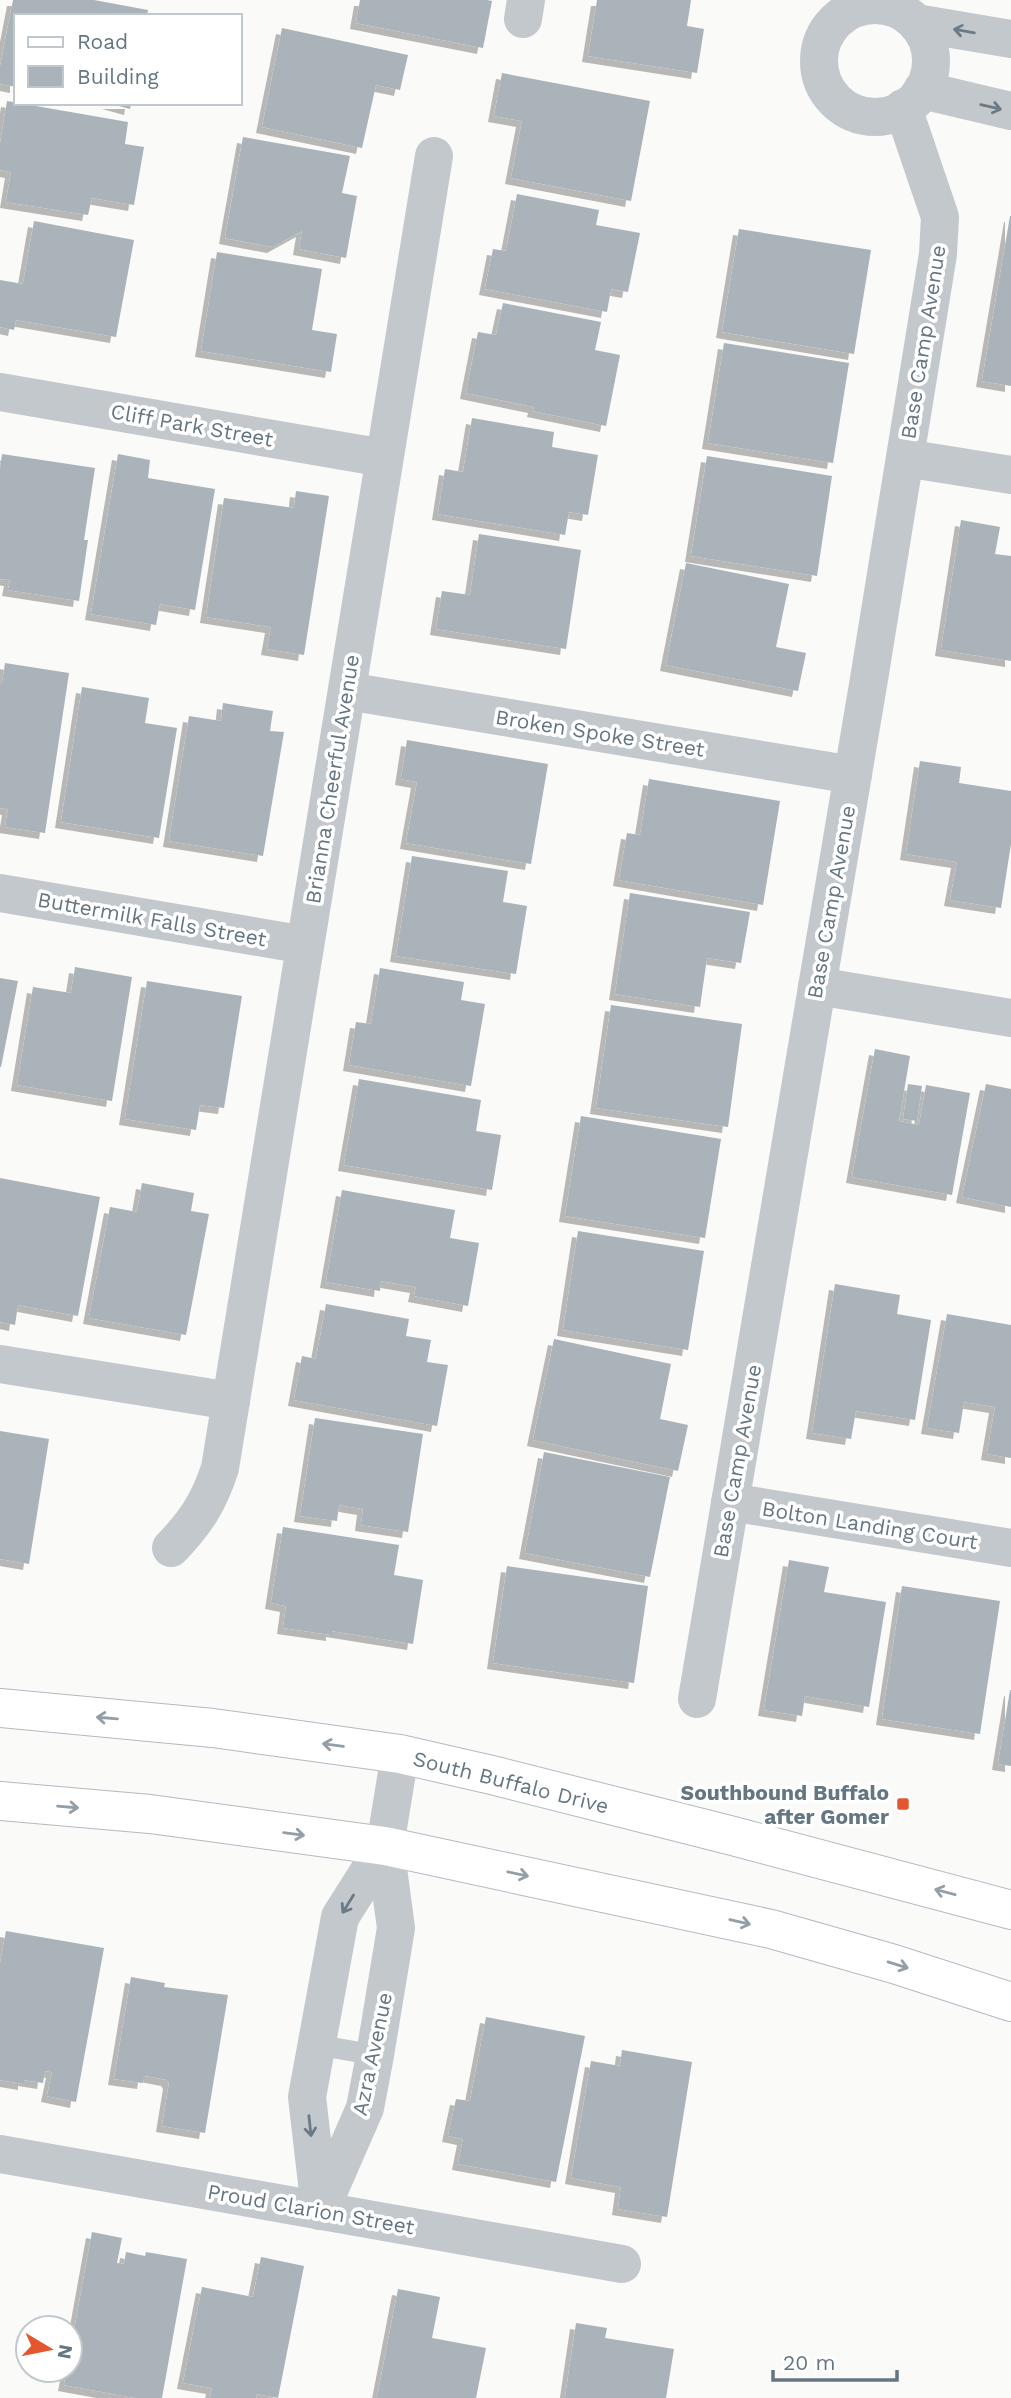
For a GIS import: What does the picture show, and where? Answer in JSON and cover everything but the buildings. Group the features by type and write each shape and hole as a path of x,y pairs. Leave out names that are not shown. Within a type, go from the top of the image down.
{"main road":[{"name":"South Buffalo Drive","path":"0,1708 213,1728 400,1755 496,1776 733,1836 1011,1910"},
{"path":"0,1801 150,1815 385,1846 771,1928 1011,2001"}],"street":[{"path":"866,2 902,11 916,23 926,38 931,55 930,74 913,99 894,114 876,117 857,114 840,106 828,91 820,74 819,55 824,37 835,22 849,10 866,2"},
{"path":"916,23 1011,39"},
{"path":"913,99 1011,111"},
{"name":"Base Camp Avenue","path":"697,1699 935,276 940,218 913,99"},
{"name":"Brianna Cheerful Avenue","path":"171,1548 193,1526 212,1494 220,1468 434,156"},
{"name":"Cliff Park Street","path":"0,392 384,458"},
{"path":"905,458 1011,475"},
{"name":"Broken Spoke Street","path":"347,691 853,775"},
{"name":"Buttermilk Falls Street","path":"0,893 305,945"},
{"path":"817,986 1011,1018"},
{"path":"0,1364 231,1401"},
{"name":"Bolton Landing Court","path":"730,1502 1011,1548"},
{"name":"Azra Avenue","path":"320,2211 365,2108 396,1928 385,1846 400,1755"},
{"name":"Azra Avenue","path":"320,2211 307,2097 340,1917 385,1846"},
{"name":"Proud Clarion Street","path":"0,2154 622,2264"}],"lane":[{"path":"317,2045 374,2055"}],"place":[{"name":"Southbound Buffalo after Gomer","path":"903,1804"}]}
